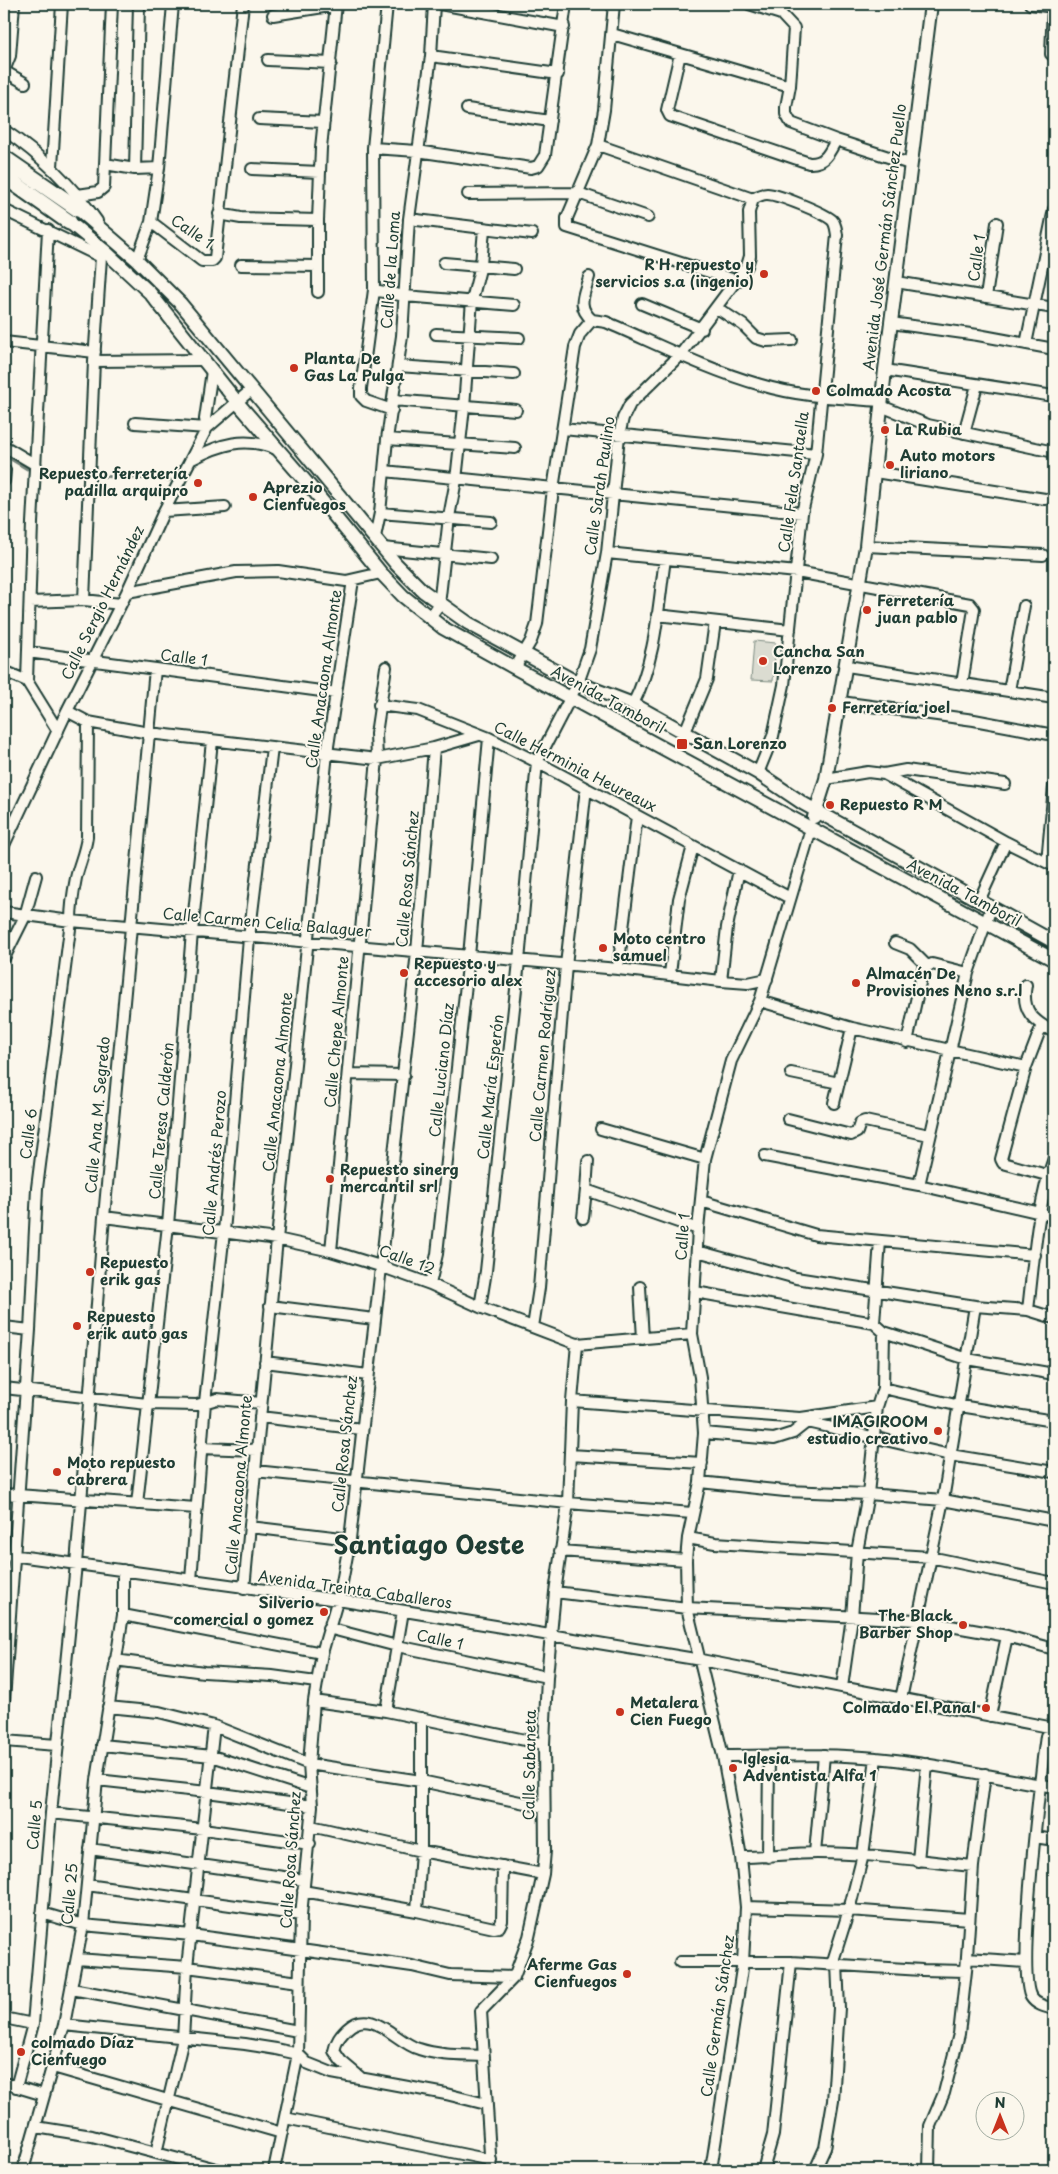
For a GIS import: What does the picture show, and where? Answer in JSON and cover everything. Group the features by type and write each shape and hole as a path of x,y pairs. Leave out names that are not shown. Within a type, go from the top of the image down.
{"highway":[{"path":"4,158 78,202"},
{"path":"4,176 69,222"}],"main road":[{"name":"Avenida José Germán Sánchez Puello","path":"810,829 826,779 861,584 875,472 881,403 931,4"},
{"name":"Avenida Tamboril","path":"78,202 105,232 137,260 181,304 383,548 414,584 440,605 468,624 578,683 633,704 685,732 758,773 816,811 1054,942"},
{"name":"Avenida Tamboril","path":"69,222 150,293 237,402 381,573 402,596 429,618 458,637 1054,960"}],"street":[{"path":"14,4 10,56 4,70 25,84"},
{"path":"52,167 62,4"},
{"path":"4,130 52,167 78,202 102,190 104,187 112,4"},
{"path":"135,169 139,4"},
{"path":"137,260 151,222 159,168 173,4"},
{"path":"243,4 219,214 241,218 318,220"},
{"path":"273,15 336,4 320,172 318,292"},
{"path":"387,4 373,148 374,290 361,396 366,402 393,405 516,410"},
{"name":"Calle de la Loma","path":"375,537 380,513 387,439 398,366 405,296 409,219 431,56 434,4"},
{"path":"440,4 564,27"},
{"path":"373,148 417,151 531,168 542,162 558,74 566,4"},
{"path":"614,4 604,110 598,145 567,218 567,227 738,281"},
{"path":"749,4 781,14 794,28 790,86 786,107 786,114 791,123 910,164"},
{"path":"1030,4 1053,7 1053,55"},
{"path":"612,34 790,86"},
{"path":"680,54 667,110 670,116 809,163 818,163 826,158 836,140"},
{"path":"431,56 558,74"},
{"path":"268,60 331,63"},
{"path":"467,109 550,121"},
{"path":"259,119 324,122"},
{"path":"598,145 753,199"},
{"path":"105,164 135,169 159,168"},
{"path":"252,169 320,172"},
{"path":"468,194 578,193 648,217"},
{"name":"Calle Fela Santaella","path":"753,199 761,194 788,199 834,222 837,235 816,454 802,513 784,685 773,736 758,773"},
{"name":"Calle Sarah Paulino","path":"570,698 578,683 590,650 606,553 619,436 623,418 630,404 682,354 738,281 749,260 749,212 753,199"},
{"path":"4,210 104,254 94,356 84,600"},
{"path":"1026,344 1054,210"},
{"name":"Calle 1","path":"151,222 202,260 212,262 215,258 219,214"},
{"path":"409,219 532,234"},
{"name":"Calle 1","path":"986,297 997,222"},
{"path":"429,618 440,605 449,517 456,480 464,407 472,300 481,265 484,229"},
{"path":"48,230 27,681 58,731"},
{"path":"444,263 514,268"},
{"path":"241,265 318,266"},
{"path":"589,277 582,309 592,320 606,322 761,385 821,396 881,403 928,426 1054,452"},
{"path":"896,282 1054,308"},
{"path":"374,290 405,296 472,300 514,305"},
{"path":"642,304 702,329"},
{"path":"717,308 743,325 756,338 780,342 792,340"},
{"path":"515,668 538,624 553,489 576,347 580,334 592,320"},
{"path":"891,323 1054,349"},
{"path":"436,334 519,338"},
{"path":"4,342 42,346 94,356 203,360"},
{"path":"398,366 514,374"},
{"path":"885,370 1048,395"},
{"path":"135,423 207,428 205,419 212,371"},
{"path":"964,433 977,385"},
{"name":"Calle Sergio Hernández","path":"4,845 67,711 127,592 164,511 207,428 251,390"},
{"path":"563,429 816,454"},
{"path":"387,439 515,448"},
{"path":"192,460 213,448 232,442 264,444 279,450"},
{"path":"4,446 36,465"},
{"path":"384,472 802,513"},
{"path":"875,472 1045,499"},
{"path":"164,511 225,507"},
{"path":"380,513 449,517 491,522"},
{"path":"866,546 1043,555"},
{"path":"383,548 491,559"},
{"path":"606,553 797,572 970,604 973,606 962,684"},
{"path":"633,704 648,671 665,559"},
{"path":"127,592 236,572 283,572 344,581 381,573"},
{"name":"Calle Anacaona Almonte","path":"244,1589 270,1306 327,753 353,580"},
{"path":"30,602 84,600 121,604"},
{"path":"1009,691 1024,606"},
{"path":"657,615 790,630"},
{"path":"685,732 707,679 715,622"},
{"name":"Calle 1","path":"28,652 336,693"},
{"path":"847,666 1054,698"},
{"name":"Calle Chepe Almonte","path":"331,1251 377,759 376,734 386,667"},
{"name":"Calle Ana M. Segredo","path":"76,1564 88,1396 155,669"},
{"path":"4,671 27,681"},
{"name":"Calle María Esperón","path":"480,1307 486,1271 519,961 537,762 570,698"},
{"path":"841,702 974,720 1054,735"},
{"path":"379,704 418,710 479,735"},
{"name":"Calle Herminia Heureaux","path":"67,711 88,722 149,733 377,759 434,748 479,735 489,738 537,762 790,898"},
{"name":"Calle 6","path":"4,1701 16,1556 37,1188 71,921 73,892 76,876 85,854 87,837 88,722"},
{"name":"Calle Luciano Díaz","path":"430,1284 437,1254 469,956 489,738"},
{"name":"Calle Teresa Calderón","path":"137,1504 168,1224 192,932 212,741"},
{"name":"Calle Andrés Perozo","path":"190,1580 224,1232 249,938 272,748"},
{"name":"Calle Rosa Sánchez","path":"274,2170 298,2054 301,1915 310,1844 312,1806 309,1764 316,1682 328,1628 338,1600 350,1539 380,1266 387,1230 417,952 434,748"},
{"path":"826,779 868,772 884,774 906,770 1005,784"},
{"path":"884,774 1006,842 1051,864 1054,787"},
{"name":"Calle Carmen Rodríguez","path":"533,1327 539,1288 566,965 586,788"},
{"path":"618,969 637,816"},
{"name":"Calle 1","path":"701,1660 687,1608 686,1560 692,1513 700,1482 704,1433 704,1410 692,1334 698,1229 705,1159 731,1061 760,1002 810,829"},
{"path":"979,901 1006,842"},
{"path":"670,974 679,899 693,846"},
{"path":"721,981 727,927 739,870"},
{"path":"4,958 13,915 36,876"},
{"path":"4,904 13,915"},
{"path":"919,1185 929,1135 968,973 991,908"},
{"name":"Calle Carmen Celia Balaguer","path":"13,915 249,938 618,969 721,981 748,983 767,979"},
{"path":"895,943 910,949 926,965 938,965 968,973"},
{"path":"907,1042 922,972 926,965"},
{"path":"1026,985 1024,994 1029,1012 1035,1021 1054,1032"},
{"path":"760,1002 907,1042 1026,1067"},
{"path":"1042,1025 1026,1067 1001,1161 1051,1176"},
{"path":"834,1103 852,1028"},
{"path":"791,1073 839,1083"},
{"path":"349,1074 404,1074"},
{"path":"788,1120 852,1135 857,1132 860,1123 865,1121 929,1135"},
{"path":"602,1129 705,1159"},
{"path":"764,1156 919,1185 1054,1216"},
{"path":"1028,1310 1041,1213 1054,1158"},
{"path":"583,1218 588,1161"},
{"path":"586,1190 698,1229"},
{"path":"701,1202 816,1235 1035,1255"},
{"name":"Calle 12","path":"104,1217 277,1239 331,1251 430,1284 480,1307 577,1344 692,1334"},
{"path":"874,1324 880,1241"},
{"path":"697,1251 796,1278 975,1306 1028,1310 1054,1318"},
{"path":"640,1287 643,1339"},
{"path":"695,1292 874,1324 884,1332 967,1359 1054,1374"},
{"path":"270,1306 374,1320"},
{"path":"901,1699 916,1620 943,1500 975,1306"},
{"path":"4,1327 30,1330"},
{"path":"842,1687 852,1616 857,1552 868,1494 877,1407 883,1388 884,1332"},
{"name":"Calle Sabaneta","path":"491,2165 481,2011 514,1977 529,1937 542,1874 545,1851 544,1744 547,1677 555,1592 568,1503 572,1401 577,1344"},
{"path":"265,1362 368,1375"},
{"path":"4,1388 148,1404 197,1405 217,1399 261,1403"},
{"path":"883,1388 960,1406 1054,1421"},
{"path":"572,1401 704,1410 804,1420 950,1455 1054,1472"},
{"path":"704,1433 774,1439 793,1433 804,1420 877,1407"},
{"path":"260,1417 362,1428"},
{"path":"202,1448 257,1450"},
{"path":"570,1455 702,1463"},
{"path":"255,1471 568,1503 692,1513"},
{"path":"700,1482 784,1491 868,1494 943,1500 1054,1521"},
{"path":"4,1494 196,1508"},
{"path":"250,1527 350,1539"},
{"path":"688,1538 715,1542 930,1557 1054,1583"},
{"path":"560,1551 686,1560"},
{"name":"Avenida Treinta Caballeros","path":"4,1554 244,1589 338,1600 701,1660 990,1716 1054,1726"},
{"name":"Calle 5","path":"16,2087 33,2024 57,1745 76,1564"},
{"name":"Calle 25","path":"24,2170 64,2025 83,1924 92,1817 123,1615 123,1570"},
{"path":"555,1592 687,1608 916,1620 1007,1636 1054,1649"},
{"path":"386,1711 403,1611"},
{"path":"123,1615 322,1653"},
{"name":"Calle 1","path":"328,1628 397,1646 547,1677"},
{"path":"990,1716 1007,1636"},
{"path":"115,1660 204,1672 272,1676 316,1682"},
{"name":"Calle Germán Sánchez","path":"701,1660 723,1756 741,1857 746,1907 743,1962 711,2170"},
{"path":"314,1701 386,1711 544,1744"},
{"path":"108,1707 159,1712 214,1726 309,1764 421,1781 544,1806"},
{"path":"417,1911 420,1851 421,1718"},
{"path":"156,2153 183,2039 187,1967 214,1726"},
{"path":"1054,1726 1046,1736 1040,1785 1026,1962 1030,1997 1038,2004 1054,2009"},
{"path":"4,1741 57,1745"},
{"path":"102,1745 212,1756 311,1788"},
{"path":"723,1756 824,1755 876,1758 927,1764 1054,1787"},
{"path":"815,1853 824,1755"},
{"path":"768,1857 769,1756"},
{"path":"815,2170 825,2148 833,2100 839,2008 835,1964 863,1855 876,1758"},
{"path":"918,1861 927,1764"},
{"path":"929,2170 930,2126 944,2093 959,2034 967,1958 972,1866 985,1774"},
{"path":"97,1780 312,1806"},
{"path":"51,1813 203,1829 310,1844"},
{"path":"311,1826 420,1851 542,1874"},
{"path":"1035,1837 1054,1840"},
{"path":"90,1849 304,1880"},
{"path":"741,1857 815,1853 863,1855 972,1866"},
{"path":"303,1891 417,1911 490,1927 499,1927 502,1922 503,1866"},
{"path":"87,1885 301,1915"},
{"path":"746,1907 849,1910 970,1919"},
{"path":"42,1912 83,1924 191,1935 301,1950 412,1966 450,1975 514,1977"},
{"path":"967,1958 1026,1962"},
{"path":"77,1959 187,1967 299,1982"},
{"path":"680,1962 791,1962 922,1970 966,1970"},
{"path":"763,2170 772,2135 791,1962"},
{"path":"72,1989 298,2031"},
{"path":"4,2018 33,2024"},
{"path":"360,2077 341,2061 334,2052 338,2039 350,2026 368,2021 380,2024 402,2041 428,2052 484,2056"},
{"path":"64,2025 183,2039 245,2044 298,2054 306,2063 332,2073 446,2094 486,2104"},
{"path":"53,2067 282,2132"},
{"path":"4,2083 44,2095"},
{"path":"285,2118 491,2165"},
{"path":"36,2127 92,2136 220,2170"}],"shaded area":[{"name":"Cancha San Lorenzo","path":"754,641 776,643 773,681 751,680"}],"waterway":[{"path":"4,455 27,469"},
{"path":"51,471 79,475"},
{"path":"99,476 170,480"}],"place":[{"name":"R H repuesto y servicios s.a (ingenio)","path":"764,274"},
{"name":"Planta De Gas La Pulga","path":"294,368"},
{"name":"Colmado Acosta","path":"816,391"},
{"name":"La Rubia","path":"885,430"},
{"name":"Auto motors liriano","path":"890,465"},
{"name":"Repuesto ferretería padilla arquipro","path":"198,483"},
{"name":"Aprezio Cienfuegos","path":"253,497"},
{"name":"Ferretería juan pablo","path":"867,610"},
{"name":"Cancha San Lorenzo","path":"763,661"},
{"name":"Ferretería joel","path":"832,708"},
{"name":"San Lorenzo","path":"682,744"},
{"name":"Repuesto R M","path":"830,805"},
{"name":"Moto centro samuel","path":"603,948"},
{"name":"Repuesto y accesorio alex","path":"404,973"},
{"name":"Almacén De Provisiones Neno s.r.l","path":"856,983"},
{"name":"Repuesto sinerg mercantil srl","path":"330,1179"},
{"name":"Repuesto erik gas","path":"90,1272"},
{"name":"Repuesto erik auto gas","path":"77,1326"},
{"name":"IMAGIROOM estudio creativo","path":"938,1431"},
{"name":"Moto repuesto cabrera","path":"57,1472"},
{"name":"Silverio comercial o gomez","path":"324,1612"},
{"name":"The Black Barber Shop","path":"963,1625"},
{"name":"Colmado El Panal","path":"986,1708"},
{"name":"Metalera Cien Fuego","path":"620,1712"},
{"name":"Iglesia Adventista Alfa 1","path":"733,1768"},
{"name":"Aferme Gas Cienfuegos","path":"627,1974"},
{"name":"colmado Díaz Cienfuego","path":"21,2052"}],"district":[{"name":"Santiago Oeste","path":"429,1545"}]}
